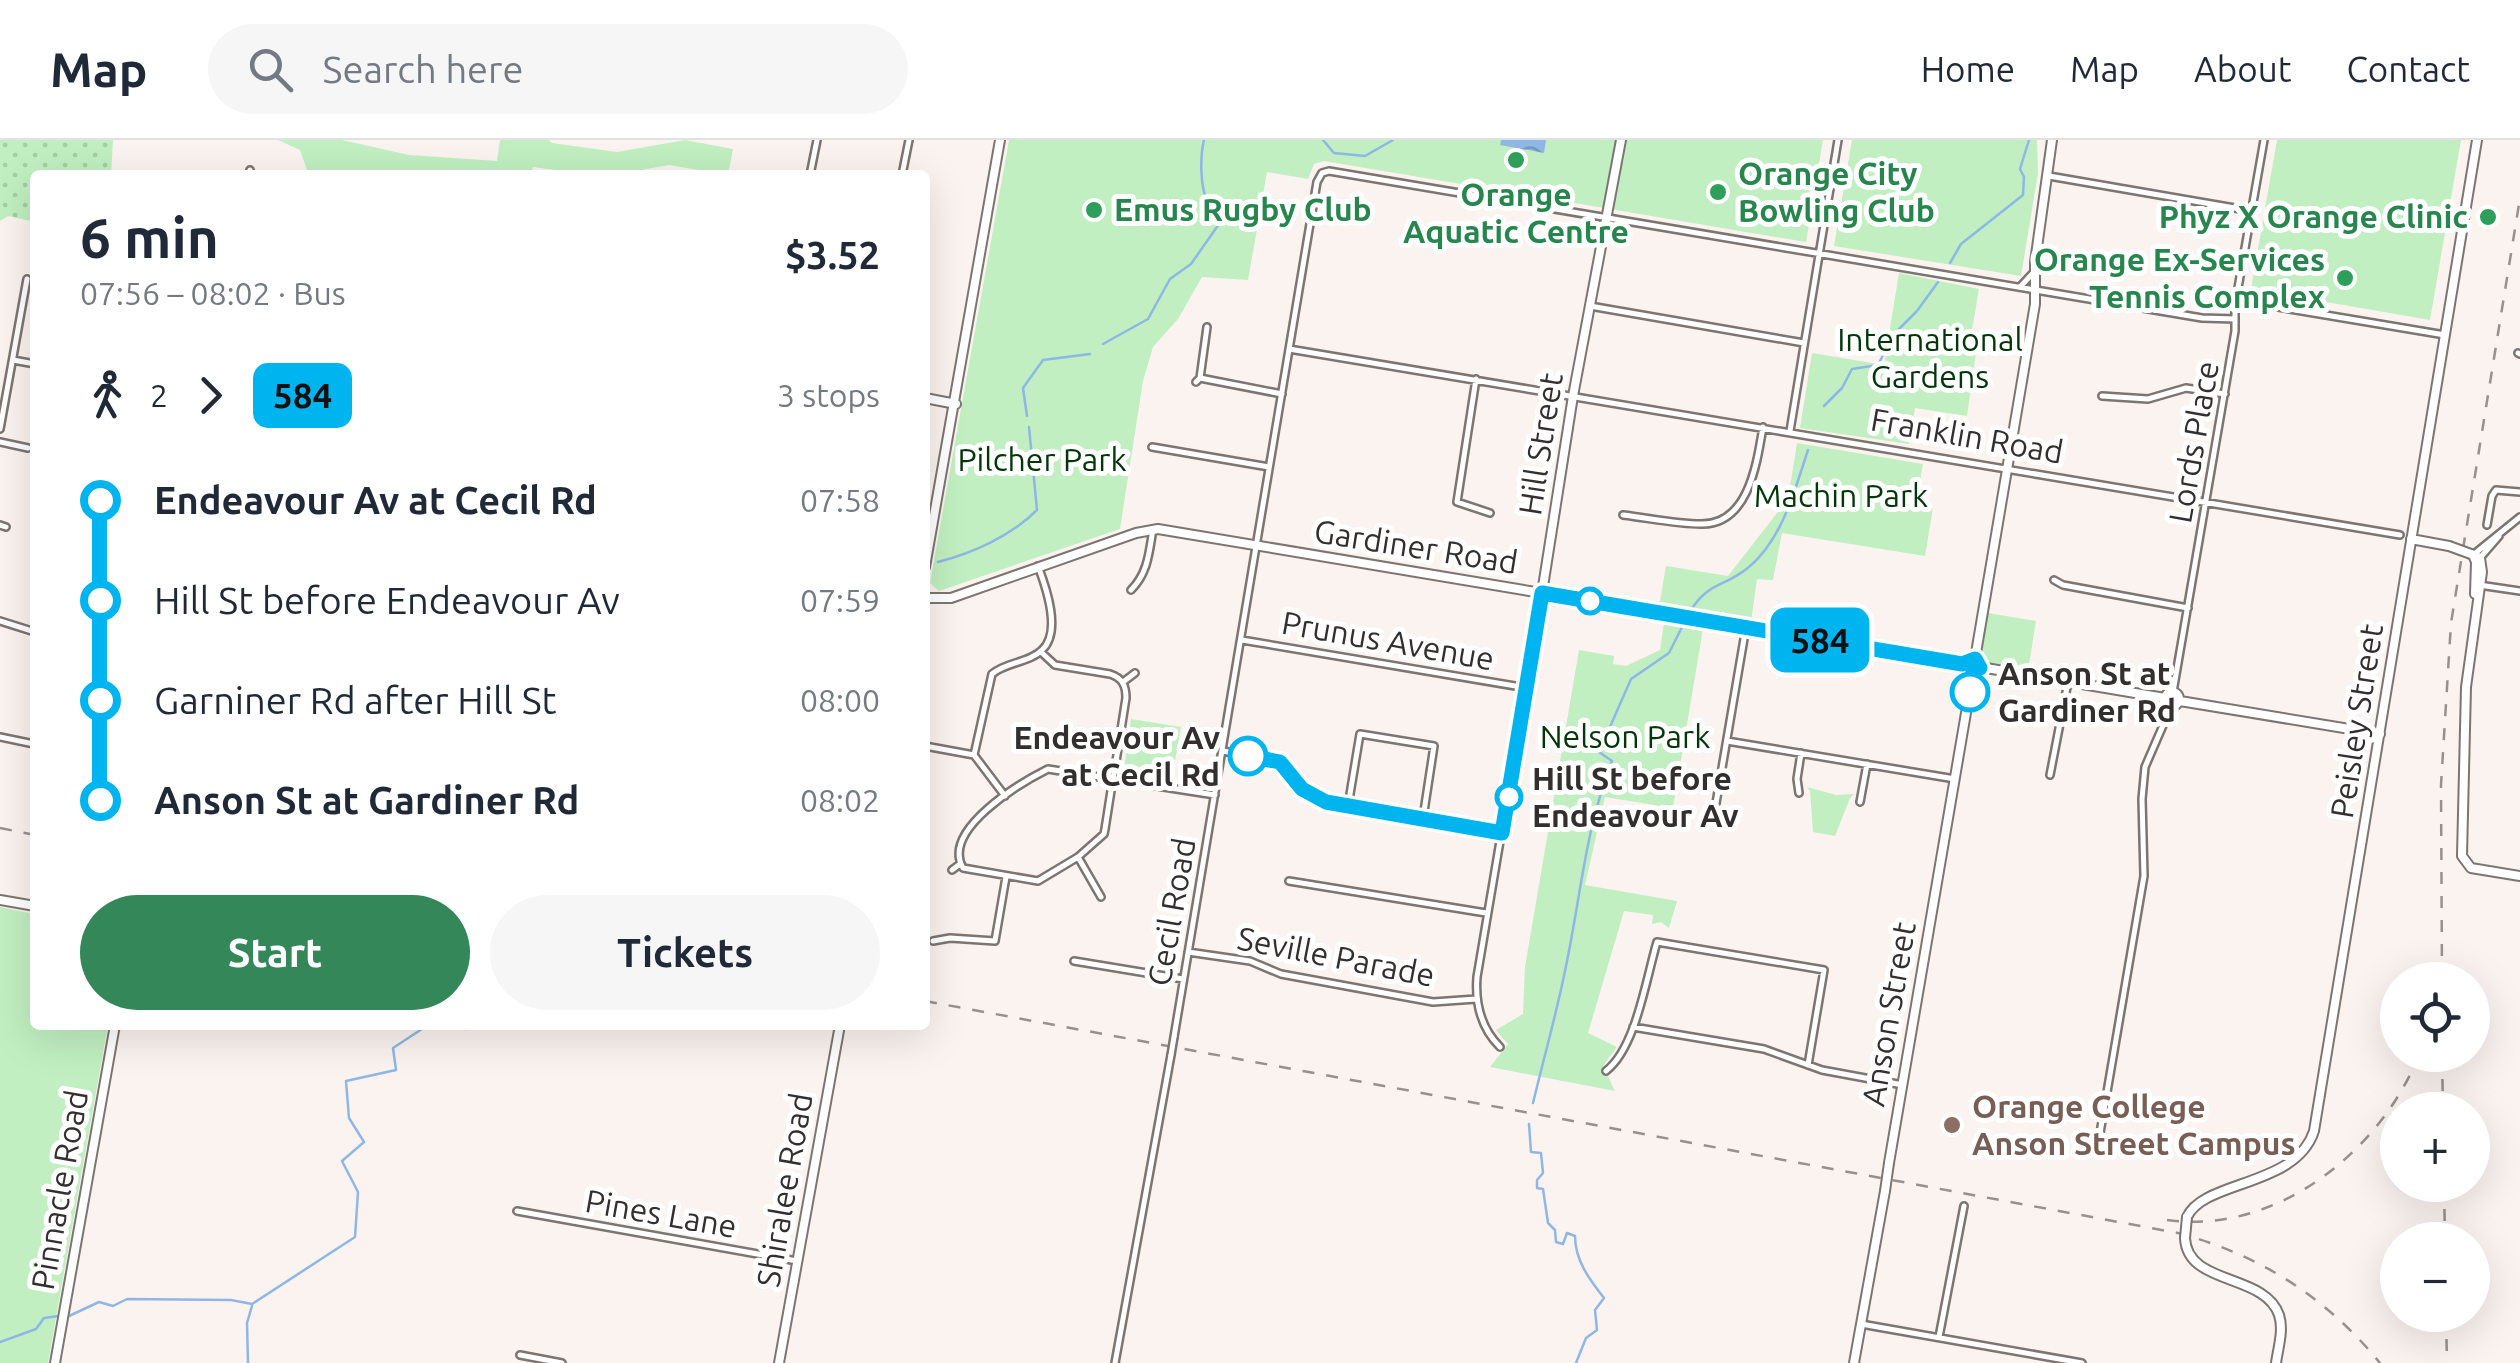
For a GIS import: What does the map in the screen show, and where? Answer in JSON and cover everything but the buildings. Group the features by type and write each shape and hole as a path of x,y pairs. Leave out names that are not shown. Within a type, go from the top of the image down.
{"street":[{"path":"811,170 817,140"},
{"path":"903,170 908,140"},
{"name":"Hill Street","path":"1476,999 1486,913 1573,396 1621,140"},
{"path":"1790,432 1838,140"},
{"name":"Anson Street","path":"1854,1363 2035,304 2034,272 2052,140"},
{"name":"Lords Place","path":"2169,695 2188,608 2264,140"},
{"name":"Peisley Street","path":"2276,1363 2281,1331 2276,1309 2263,1296 2196,1262 2186,1250 2187,1218 2199,1202 2269,1174 2299,1154 2312,1138 2476,140"},
{"path":"930,541 1001,141"},
{"name":"Cecil Road","path":"1115,1363 1242,640 1317,180 1329,171 1606,218"},
{"path":"2049,176 2252,212"},
{"path":"1606,218 2218,320 2234,318"},
{"path":"2020,287 2034,272"},
{"path":"0,429 28,280"},
{"path":"2236,300 2445,336"},
{"path":"1590,306 1804,343"},
{"path":"1207,328 1198,380 1282,394"},
{"name":"Franklin Road","path":"1289,349 2400,535"},
{"path":"14,360 30,363"},
{"path":"1476,379 1456,502 1490,514"},
{"path":"2102,396 2148,399 2186,388 2224,394"},
{"path":"930,399 956,404"},
{"path":"1623,515 1706,525 1725,517 1755,477 1764,427"},
{"path":"0,442 28,448"},
{"path":"1152,447 1269,467"},
{"path":"2487,525 2496,490 2520,492"},
{"path":"2475,556 2520,517"},
{"path":"1130,590 1148,566 1153,529"},
{"name":"Gardiner Road","path":"930,598 951,598 1153,529 2068,682 2169,695"},
{"path":"2411,539 2475,556 2490,583 2518,591"},
{"path":"2475,556 2478,585"},
{"path":"974,755 992,674 1041,652 1047,642 1052,606 1038,566"},
{"path":"2482,572 2466,687 2464,863 2475,870 2520,876"},
{"path":"2054,580 2063,585 2188,608"},
{"path":"2478,585 2518,591"},
{"path":"0,621 30,630"},
{"path":"1714,815 1746,627"},
{"name":"Prunus Avenue","path":"1242,640 1526,688"},
{"path":"960,864 968,870 1043,880 1104,834 1126,698 1123,682 1110,674 1054,664 1041,652"},
{"path":"1123,682 1135,674"},
{"path":"2050,775 2068,682"},
{"path":"2169,695 2175,704 2380,734"},
{"path":"2100,1133 2144,876 2145,767 2175,704"},
{"path":"1348,806 1360,734 1434,746 1423,818"},
{"path":"0,737 30,747"},
{"path":"1727,740 1955,779"},
{"path":"930,747 974,755 1006,797"},
{"path":"1223,751 1280,762 1308,794 1326,802 1502,833"},
{"path":"1799,793 1801,753"},
{"path":"1860,802 1867,764"},
{"path":"960,864 967,827 1053,768 1215,796"},
{"path":"1078,857 1101,896"},
{"path":"952,870 960,864"},
{"path":"933,941 996,941 1006,877"},
{"path":"1290,881 1486,913"},
{"path":"0,900 30,905"},
{"path":"1606,1072 1621,1056 1633,1027 1659,933"},
{"path":"1656,942 1824,970 1808,1065"},
{"name":"Seville Parade","path":"1188,952 1250,961 1280,974 1433,1002 1476,999"},
{"path":"1074,961 1183,979"},
{"path":"1476,999 1485,1027 1500,1047"},
{"path":"1633,1027 1764,1049 1822,1070 1903,1085"},
{"name":"Pinnacle Road","path":"55,1363 115,1030"},
{"name":"Shiralee Road","path":"779,1363 839,1030"},
{"path":"1939,1337 1964,1206"},
{"name":"Pines Lane","path":"517,1211 798,1261"},
{"path":"1861,1324 2082,1363"},
{"path":"520,1356 562,1363"}],"green space":[{"path":"0,140 113,140 111,170 30,170 30,221 8,216 0,221"},
{"path":"278,140 342,140 409,155 497,161 500,140 549,140 617,152 685,140 733,149 729,170 669,165 641,170 307,170 300,150"},
{"name":"Pilcher Park","path":"1009,140 1823,140 1806,242 1324,161 1314,164 1308,179 1267,172 1248,280 1202,277 1178,319 1153,347 1143,381 1120,529 939,591 930,583"},
{"path":"1852,140 2037,140 2038,173 2021,276 1834,246"},
{"path":"2277,140 2461,140 2430,320 2251,289"},
{"name":"International Gardens","path":"1899,273 1979,289 1972,330 1979,331 1967,416 1915,408 1909,444 1800,428 1812,353 1884,365"},
{"name":"Machin Park","path":"1797,443 1923,464 1916,504 1933,508 1925,556 1782,533 1773,580 1757,579 1751,622 1659,607 1666,566 1728,576 1788,499"},
{"path":"1988,613 2036,621 2028,671 1980,663"},
{"name":"Nelson Park","path":"1664,623 1703,629 1673,808 1605,797 1585,885 1677,901 1669,928 1661,922 1652,924 1653,915 1624,911 1588,1033 1617,1047 1603,1066 1615,1091 1490,1067 1508,1044 1496,1030 1523,1014 1525,967 1579,650 1614,656 1613,664 1626,666 1660,650"},
{"path":"1131,719 1181,727 1172,778 1124,769"},
{"path":"1807,787 1836,795 1854,794 1835,836 1813,832"},
{"path":"0,907 30,913 30,1030 107,1030 48,1363 0,1363"}],"water":[{"path":"1501,140 1546,140 1544,153 1500,145"}],"waterway":[{"path":"1103,344 1148,319 1170,279 1191,264 1219,224 1203,187 1204,140"},
{"path":"1323,140 1334,153 1365,156 1393,140"},
{"path":"1950,263 1961,244 2023,195 2024,177 2020,169 2029,140"},
{"path":"1824,406 1842,388 1852,369 1878,365 1894,334 1938,282"},
{"path":"1027,416 1023,388 1043,360 1090,354"},
{"path":"938,562 991,542 1037,510 1029,427"},
{"path":"1689,613 1703,595 1749,567 1771,542 1808,450"},
{"path":"1533,1103 1562,983 1590,837 1612,761 1599,752 1631,679 1669,653 1684,623"},
{"path":"69,1316 99,1302 113,1306 127,1299 231,1300 252,1304 355,1237 358,1192 342,1161 364,1142 349,1118 346,1081 396,1070 393,1048 420,1030"},
{"path":"1529,1124 1531,1152 1541,1153 1543,1173 1537,1188 1543,1189 1548,1223 1555,1230 1556,1242 1563,1244 1567,1233 1575,1236 1580,1261 1604,1298 1595,1310 1597,1330 1586,1338 1576,1363"},
{"path":"248,1363 247,1323 252,1306"},
{"path":"0,1342 36,1329 44,1318 59,1316"}],"railway":[{"path":"2442,962 2441,785 2451,623 2520,198"},
{"path":"0,828 30,834"},
{"path":"930,1002 2178,1233 2237,1253 2290,1282 2337,1318 2380,1363"},
{"path":"2167,1220 2208,1221 2247,1214 2284,1200 2319,1180 2351,1154 2378,1124 2410,1072"},
{"path":"2442,1072 2443,1092"},
{"path":"2444,1202 2445,1222"},
{"path":"2446,1332 2447,1363"}],"bus line":[{"name":"584","path":"1248,756 1280,762 1296,783 1318,800 1502,833 1542,593 1962,664 1975,659 1980,668 1973,672 1970,692"}],"place":[{"name":"Orange Aquatic Centre","path":"1516,160"},
{"name":"Orange City Bowling Club","path":"1718,192"},
{"name":"Emus Rugby Club","path":"1094,210"},
{"name":"Phyz X Orange Clinic","path":"2488,217"},
{"name":"Orange Ex-Services Tennis Complex","path":"2345,278"},
{"name":"Anson St at Gardiner Rd","path":"1970,692"},
{"name":"Endeavour Av at Cecil Rd","path":"1248,756"},
{"name":"Hill St before Endeavour Av","path":"1509,797"},
{"name":"Orange College Anson Street Campus","path":"1952,1125"}]}
